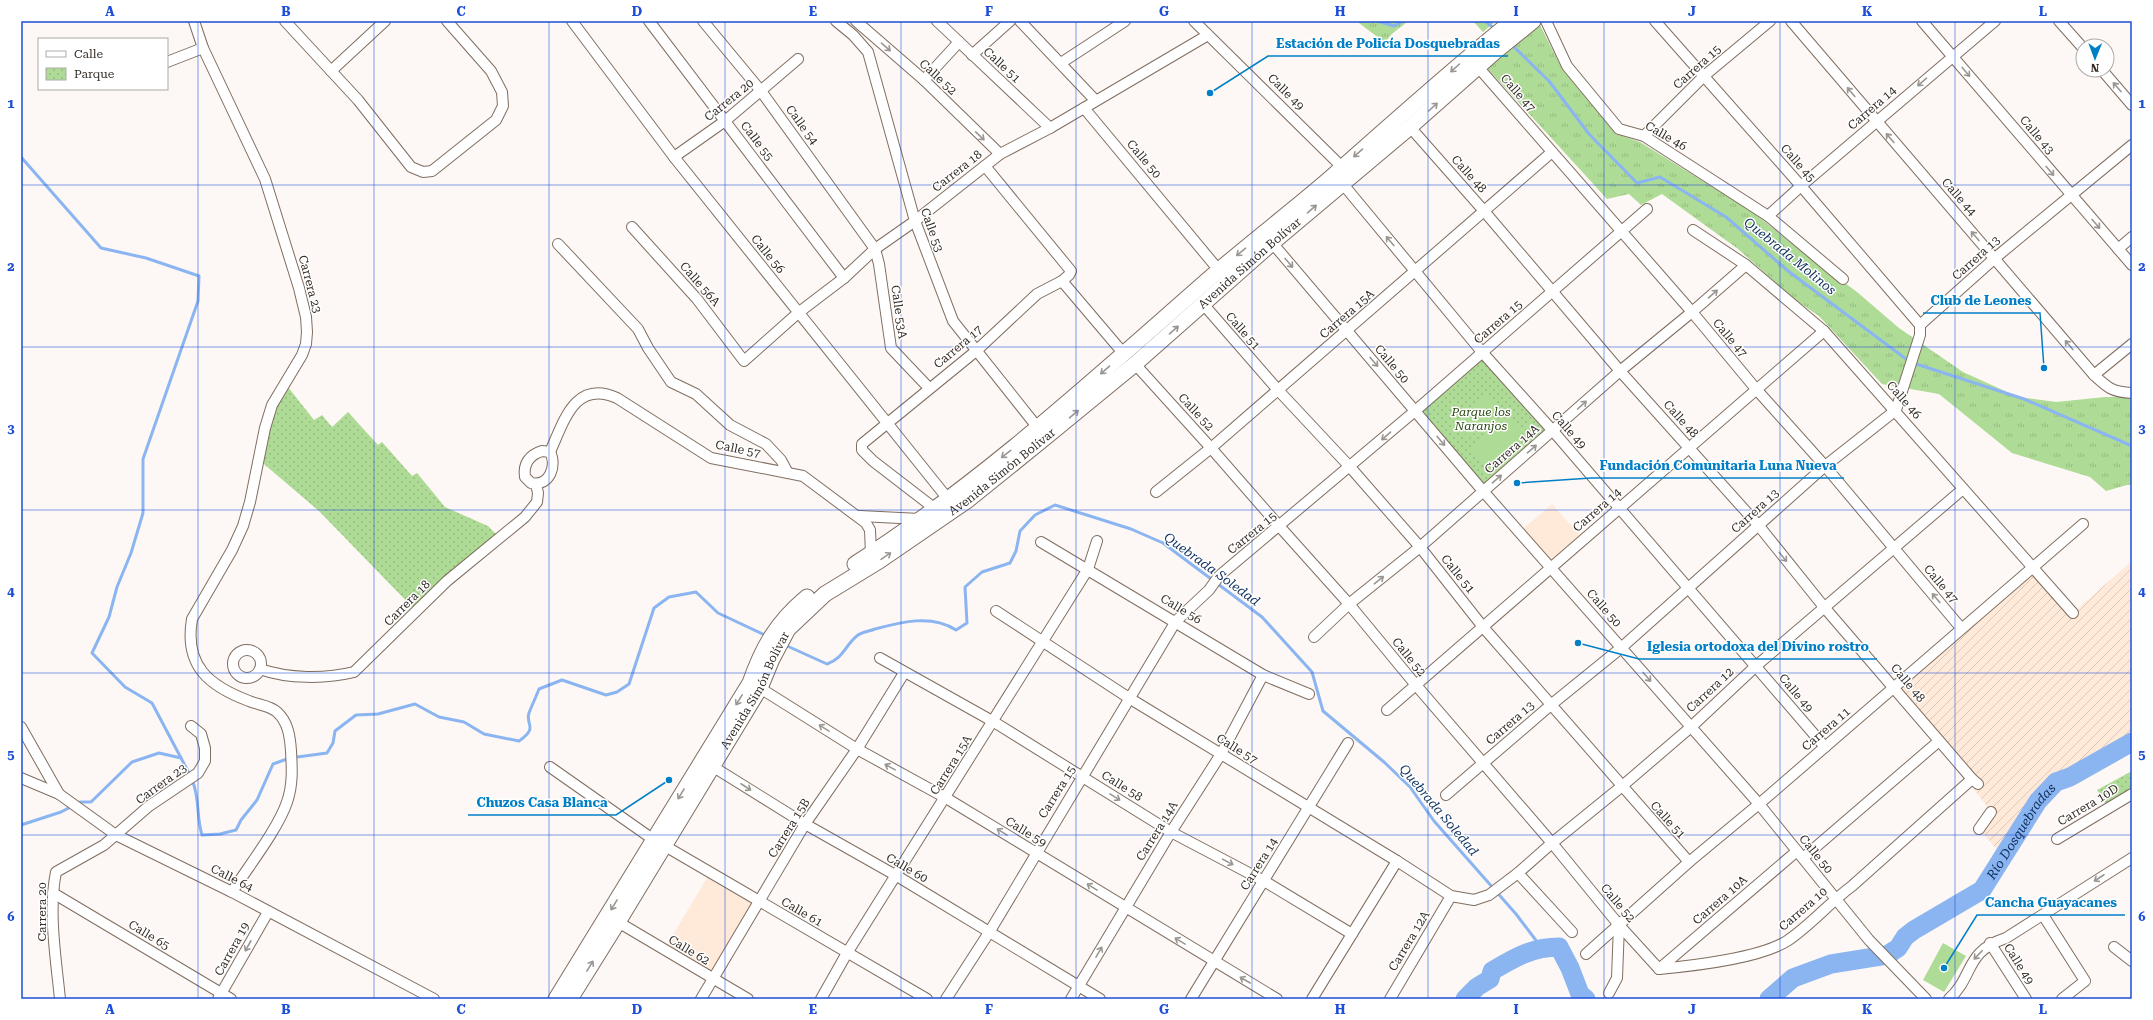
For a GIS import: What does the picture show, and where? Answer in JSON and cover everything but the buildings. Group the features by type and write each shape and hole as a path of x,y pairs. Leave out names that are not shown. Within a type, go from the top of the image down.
{"main road":[{"name":"Avenida Simón Bolívar","path":"567,999 707,763 750,682 784,626 820,587 871,554 948,499 1129,359 1204,305 1229,282 1268,239 1342,167 1523,23"},
{"name":"Avenida Simón Bolívar","path":"784,626 825,594 885,557 968,500 1129,359 1219,271 1268,239 1342,183 1410,127 1478,67 1491,47"},
{"name":"Avenida Simón Bolívar","path":"707,763 760,688 766,656"},
{"name":"Avenida Simón Bolívar","path":"567,999 618,922 659,843"}],"street":[{"name":"Carrera 23","path":"194,21 204,48 265,179 299,288 306,317 307,332 306,344 302,355 272,405 263,436 250,502 243,526 232,550 192,619 192,647 201,671 213,684 228,694 270,707 277,712 287,725 291,747 292,770 287,803 267,839 232,892"},
{"path":"285,21 358,100 411,167 423,172 432,171 496,120 503,106 502,92 491,71 447,21"},
{"path":"331,71 385,21"},
{"name":"Calle 56","path":"572,21 674,157 948,499"},
{"name":"Calle 55","path":"649,21 844,278"},
{"name":"Calle 54","path":"703,21 761,91 874,249"},
{"name":"Calle 52","path":"856,21 924,80 1000,154"},
{"name":"Calle 51","path":"937,21 1050,128"},
{"path":"972,54 1010,21"},
{"path":"1020,21 1095,100"},
{"path":"1061,63 1125,21"},
{"name":"Calle 49","path":"1194,21 1342,167"},
{"name":"Calle 46","path":"1546,21 1567,66 1619,129 1644,136 1768,216 1843,278"},
{"name":"Calle 45","path":"1655,21 1801,186 1920,325"},
{"name":"Carrera 15","path":"1644,136 1704,76 1770,21"},
{"name":"Calle 44","path":"1791,21 2094,375 2116,392 2132,393"},
{"name":"Calle 43","path":"1922,21 2070,195 2132,265"},
{"name":"Carrera 14","path":"1768,216 1994,21"},
{"path":"2060,21 2075,39"},
{"name":"Calle 53","path":"839,22 868,52 915,221 953,321 1038,428"},
{"name":"Carrera 18","path":"744,361 798,312 844,278 874,249 915,221 1000,154 1050,128 1095,100 1208,35"},
{"path":"924,80 958,42"},
{"path":"168,62 204,48"},
{"name":"Carrera 20","path":"674,157 725,121 798,59"},
{"name":"Calle 47","path":"1478,67 1692,312 1756,389 1825,466 1961,628"},
{"path":"2109,78 2132,105"},
{"name":"Calle 50","path":"1084,108 1229,282"},
{"name":"Calle 48","path":"1410,127 1484,211 1620,371 1759,526 1824,607 1975,781"},
{"name":"Carrera 13","path":"1920,325 1995,258 2132,145"},
{"name":"Carrera 15A","path":"1156,492 1211,448 1348,331 1552,152"},
{"name":"Carrera 17","path":"934,508 873,462 862,450 862,444 976,351 1037,294 1062,281 1069,275 1070,271 985,166"},
{"name":"Calle 49","path":"1342,183 1482,352 1553,431 1618,509 1825,747"},
{"name":"Carrera 15","path":"946,999 990,931 1035,853 1176,621 1209,590 1220,576 1350,467 1647,209"},
{"name":"Calle 56A","path":"632,227 697,299 744,361"},
{"name":"Calle 46","path":"1693,230 1746,265 1824,331 1896,410 1963,489 2073,613"},
{"path":"2118,249 2132,237"},
{"name":"Calle 50","path":"1268,239 1483,491 1759,804 1869,940 1926,999"},
{"path":"558,244 638,329 648,348 671,382 696,394 730,425 766,444 781,460 788,473"},
{"name":"Calle 53A","path":"874,249 879,264 891,348 929,388"},
{"name":"Carrera 14A","path":"1314,637 1349,604 1420,547 1620,371 1692,312 1746,265"},
{"name":"Calle 52","path":"1062,281 1129,359 1211,448 1349,604 1415,684 1552,843 1619,926 1659,969"},
{"name":"Calle 51","path":"1204,305 1278,390 1350,467 1420,547 1483,627 1552,704 1621,787 1689,862"},
{"path":"1896,410 1920,335 1920,325"},
{"name":"Carrera 14","path":"1386,710 1688,447 1824,331"},
{"path":"2094,375 2132,344"},
{"name":"Calle 57","path":"550,452 572,406 580,398 591,393 604,392 617,398 711,458 803,476 860,516 866,522 870,530 871,554"},
{"name":"Carrera 13","path":"1446,795 1552,704 1621,648 1825,466 1896,410"},
{"path":"542,451 550,452 554,465 548,478 536,484 528,481 525,466 529,459 534,454 542,451"},
{"name":"Carrera 18","path":"260,669 275,674 306,676 339,676 354,672 447,581 525,517 536,502 538,493 536,484"},
{"name":"Carrera 12","path":"1469,900 1480,899 1489,895 1518,873 1691,727 1756,666 1893,547 1963,489"},
{"path":"860,516 920,519"},
{"name":"Carrera 11","path":"1586,954 1689,862 1759,804 2083,524"},
{"name":"Carrera 15A","path":"821,999 847,953 994,722 1088,569 1097,541"},
{"name":"Calle 56","path":"1041,542 1176,621 1263,675 1309,694"},
{"name":"Calle 57","path":"996,611 1129,698 1397,861 1451,896 1469,900"},
{"name":"Calle 58","path":"880,658 904,673 994,722 1171,832 1264,881 1352,934"},
{"name":"Carrera 15B","path":"701,999 805,824 857,749 904,673"},
{"name":"Carrera 14A","path":"1071,999 1171,832 1221,754 1263,675"},
{"name":"Calle 59","path":"760,688 857,749 946,798 1213,962 1278,999"},
{"name":"Carrera 23","path":"116,835 149,806 189,781 198,773 205,761 205,748 201,734 191,726"},
{"path":"21,727 61,796"},
{"name":"Carrera 10A","path":"1659,969 1939,741"},
{"name":"Carrera 14","path":"1191,999 1348,743"},
{"name":"Calle 60","path":"707,763 805,824 990,931 1100,999"},
{"name":"Calle 61","path":"550,767 659,843 927,999"},
{"name":"Calle 64","path":"21,778 61,796 86,816 116,835 232,892 430,998"},
{"name":"Carrera 10","path":"1659,969 1716,962 1771,949 1804,929 1836,898 1975,781"},
{"name":"Carrera 10D","path":"2057,839 2132,794"},
{"path":"1979,829 1991,812"},
{"name":"Carrera 20","path":"60,999 56,958 54,893 56,872 104,845 116,835"},
{"path":"1949,999 1956,993 1974,958 1990,943 2006,938 2132,858"},
{"path":"1312,999 1397,861"},
{"path":"1518,873 1572,932"},
{"name":"Calle 65","path":"54,893 220,996 231,999"},
{"name":"Carrera 12A","path":"1390,999 1451,896"},
{"name":"Carrera 19","path":"220,996 268,912"},
{"path":"2043,915 2085,980 2062,999"},
{"name":"Calle 62","path":"618,922 748,999"},
{"path":"1609,993 1617,978 1619,926"},
{"name":"Calle 49","path":"1990,943 2026,999"},
{"path":"2114,947 2132,962"}],"shaded area":[{"path":"1552,504 1583,539 1550,567 1519,532"},
{"path":"2132,561 2132,742 2070,777 2056,782 2038,801 2003,856 1979,829 1991,812 1973,788 1978,784 1894,687 2032,568 2073,613"},
{"path":"710,873 759,902 713,979 664,950"}],"green space":[{"path":"1357,21 1408,21 1393,33 1386,42"},
{"path":"1473,21 1496,21 1483,32"},
{"path":"1534,21 1538,21 1562,69 1616,134 1640,142 1754,213 1791,243 1857,292 1899,328 1963,372 2018,397 2056,402 2105,397 2132,397 2132,485 2106,491 2090,477 2012,453 1939,394 1882,384 1819,316 1794,299 1738,249 1662,194 1641,205 1629,194 1607,199 1488,69"},
{"name":"Parque los Naranjos","path":"1482,352 1553,431 1483,491 1415,411"},
{"path":"284,382 314,420 322,415 332,427 348,412 378,445 382,442 412,476 417,473 445,507 488,526 500,538 416,611 319,511 258,459"},
{"path":"1487,394 1501,411 1469,438 1455,421"},
{"path":"1507,417 1524,436 1485,468 1469,449"},
{"path":"2132,771 2132,794 2108,807 2097,790"},
{"path":"1943,943 1966,956 1944,992 1923,980"}],"waterway":[{"name":"Quebrada Molinos","path":"1377,21 1394,26 1403,21"},
{"name":"Quebrada Molinos","path":"1485,21 1495,29"},
{"name":"Quebrada Molinos","path":"1511,44 1549,81 1589,134 1637,183 1660,177 1726,217 1788,271 1910,362 2024,399 2132,446"},
{"path":"21,157 101,248 146,258 199,276 198,301 143,459 143,513 131,553 117,587 109,617 92,653 125,687 152,703 181,758"},
{"name":"Quebrada Soledad","path":"785,645 827,664 841,655 853,639 858,635 875,629 906,622 927,621 947,625 956,630 967,623 965,587 982,572 1010,563 1016,551 1020,531 1035,515 1055,505 1131,529 1163,543 1262,617 1312,672 1323,711 1384,762 1410,787 1434,821 1516,914 1541,947"},
{"name":"Quebrada Soledad","path":"192,780 196,793 202,835 220,834 236,830 241,820 257,800 273,764 290,758 327,753 333,743 335,731 356,715 378,714 415,704 439,717 464,722 484,734 519,741 530,729 528,717 539,689 562,680 606,695 617,692 629,684 654,608 669,597 696,592 718,613 767,636"},
{"name":"Río Dosquebradas","path":"1769,999 1793,978 1831,964 1887,955 1898,948 1905,937 1914,930 1982,890 2038,801 2056,782 2070,777 2132,742"},
{"name":"Quebrada Soledad","path":"21,825 61,812 80,802 91,802 132,762 159,753 181,758 190,775"},
{"name":"Río Dosquebradas","path":"1465,999 1477,987 1490,979 1492,971 1524,954 1549,947 1559,947 1570,968 1580,994 1586,999"}],"place":[{"name":"Estación de Policía Dosquebradas","path":"1210,93"},
{"name":"Club de Leones","path":"2044,368"},
{"name":"Fundación Comunitaria Luna Nueva","path":"1517,483"},
{"name":"Iglesia ortodoxa del Divino rostro","path":"1578,643"},
{"name":"Chuzos Casa Blanca","path":"669,780"},
{"name":"Cancha Guayacanes","path":"1944,968"}]}
